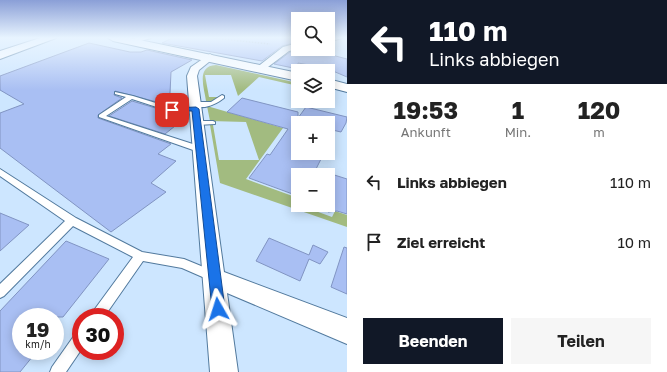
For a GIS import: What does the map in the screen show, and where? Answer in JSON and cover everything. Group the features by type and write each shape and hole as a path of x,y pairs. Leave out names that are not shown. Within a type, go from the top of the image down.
{"main road":[{"path":"197,55 291,75"},
{"path":"335,85 347,88"}],"street":[{"path":"261,68 278,55"},
{"path":"210,58 194,69 192,76 200,115 199,150 215,278 224,372"},
{"path":"215,278 347,331"}],"lane":[{"path":"117,93 172,110 200,115 222,97"},
{"path":"131,97 101,116 199,150"},
{"path":"0,172 4,181 72,221 140,256 184,264 215,278"},
{"path":"0,292 72,221"},
{"path":"102,308 140,256"},
{"path":"57,372 72,351"}],"green space":[{"path":"216,65 291,81 291,84 259,77 238,96 231,75 205,75 209,97 219,97 213,101 206,101 203,78 206,69 210,66"},
{"path":"207,106 283,128 246,179 291,195 291,208 220,183 210,125 213,125 219,160 259,160 246,122 210,121"},
{"path":"335,211 347,215 347,227 304,212 318,212 332,217"}],"building":[{"path":"56,55 171,55 192,60 171,72 170,93 157,102 115,91 114,95 122,98 98,115 98,118 171,144 158,154 176,161 151,183 166,192 111,232 0,148 0,113 24,104 0,90 0,76"},
{"path":"231,55 270,55 262,61"},
{"path":"286,55 335,56 347,59 347,77 335,72 335,64 298,63 291,64 291,68 274,64"},
{"path":"242,98 298,112 298,116 291,116 291,160 320,160 316,168 291,168 291,193 249,178 267,154 270,155 288,129 227,112"},
{"path":"132,101 172,113 180,113 166,123 175,126 165,134 109,116"},
{"path":"305,108 310,108 347,117 346,123 341,132 335,131 335,116 299,116"},
{"path":"335,175 347,179 347,214 335,211"},
{"path":"0,213 29,225 0,251"},
{"path":"269,238 309,255 313,245 328,252 320,264 309,259 300,281 256,261"},
{"path":"66,241 109,259 64,316 64,308 12,308 12,360 30,360 20,372 0,372 0,311"},
{"path":"344,247 347,248 347,294 331,287"}],"route":[{"path":"172,110 196,109 199,150 218,309"}]}
